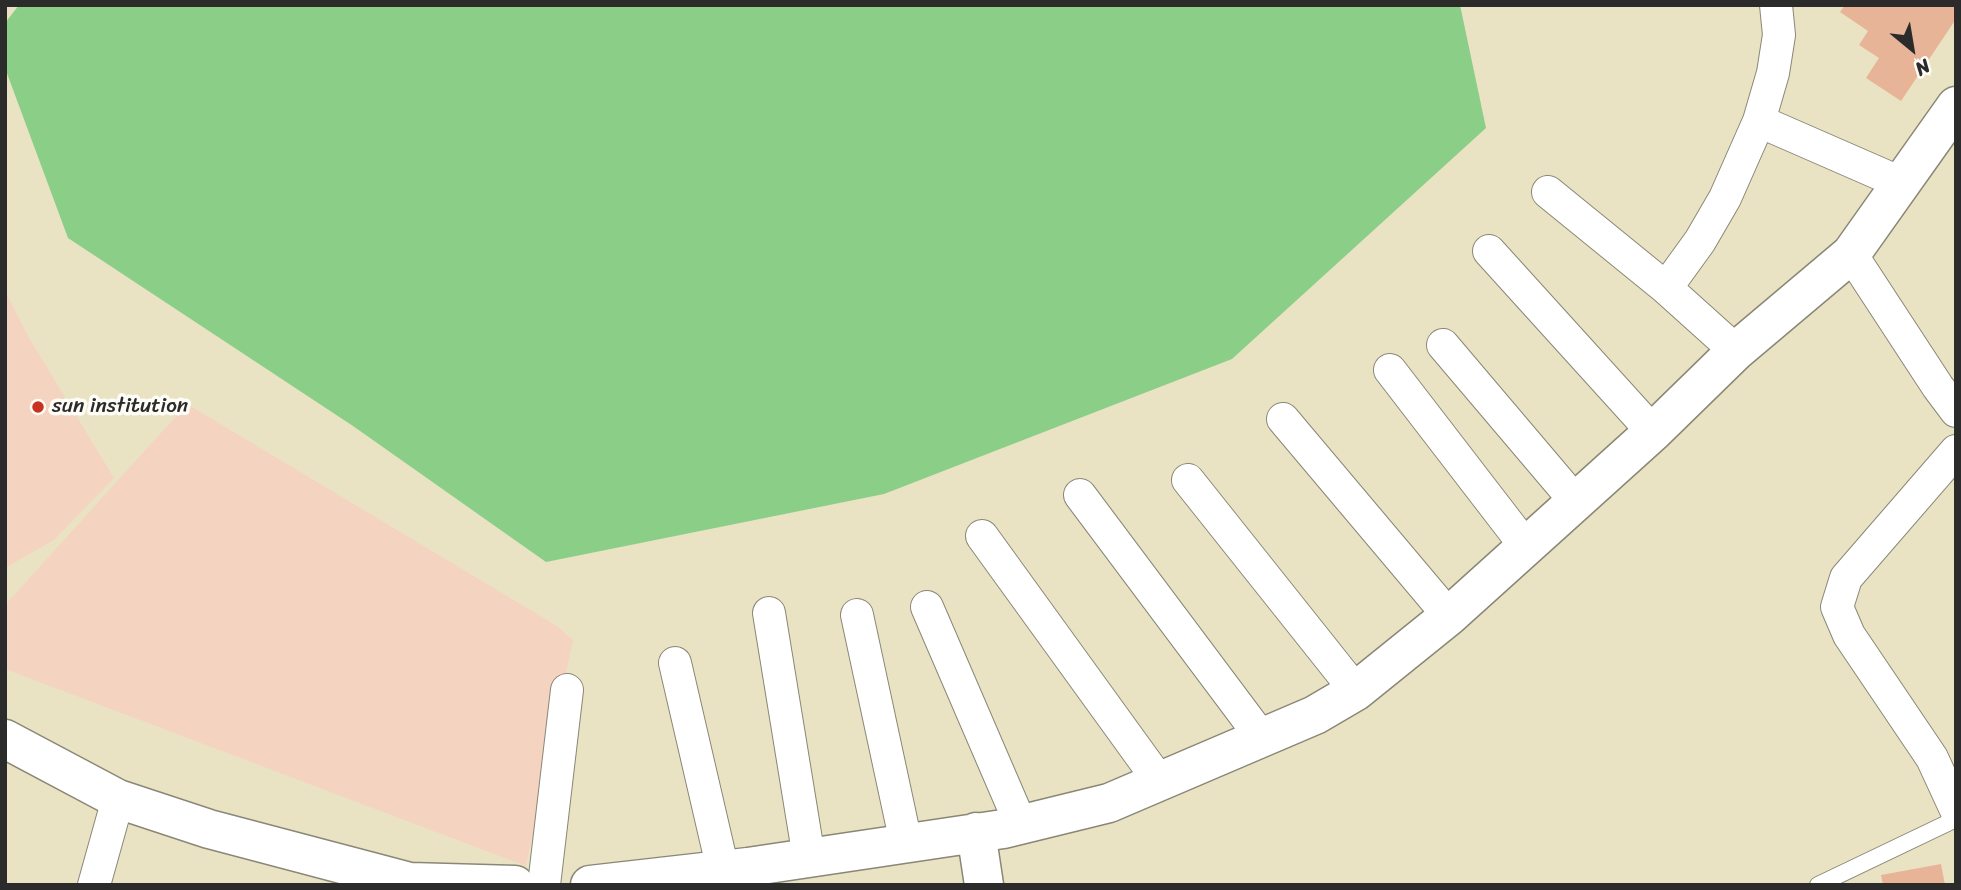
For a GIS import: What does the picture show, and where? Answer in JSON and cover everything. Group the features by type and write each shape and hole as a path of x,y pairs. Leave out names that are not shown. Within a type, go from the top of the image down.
{"street":[{"path":"1666,288 1700,241 1725,198 1759,121 1773,73 1779,35 1776,5"},
{"path":"590,885 723,870 1021,825 1109,803 1315,715 1356,691 1450,616 1577,503 1736,351 1851,254 1956,106"},
{"path":"1759,121 1902,183"},
{"path":"1548,192 1666,288 1736,351"},
{"path":"1489,251 1653,432"},
{"path":"1851,254 1956,411"},
{"path":"1443,345 1577,503"},
{"path":"1390,370 1527,548"},
{"path":"1283,419 1450,616"},
{"path":"1956,451 1846,578 1837,607 1849,635 1932,758 1956,810"},
{"path":"1188,480 1356,691"},
{"path":"1080,495 1262,738"},
{"path":"982,536 1160,782"},
{"path":"927,607 1021,825"},
{"path":"769,613 809,858"},
{"path":"857,615 906,843"},
{"path":"675,663 723,870"},
{"path":"544,885 567,690"},
{"path":"5,738 118,799 209,829 410,882 515,885"},
{"path":"104,882 118,799"},
{"path":"976,832 984,885"}],"lane":[{"path":"1818,885 1956,819"}],"shaded area":[{"name":"sun institution","path":"5,291 28,336 114,478 54,540 5,568"},
{"path":"187,404 557,626 573,640 526,866 5,669 5,605"}],"green space":[{"path":"19,5 1460,5 1486,128 1232,359 884,494 546,562 353,426 68,238 5,68 5,23"}],"building":[{"path":"1845,5 1956,5 1956,19 1901,101 1866,78 1879,58 1859,45 1868,31 1840,12"},
{"path":"1941,864 1945,885 1883,885 1881,875"}],"place":[{"name":"sun institution","path":"38,407"}]}
